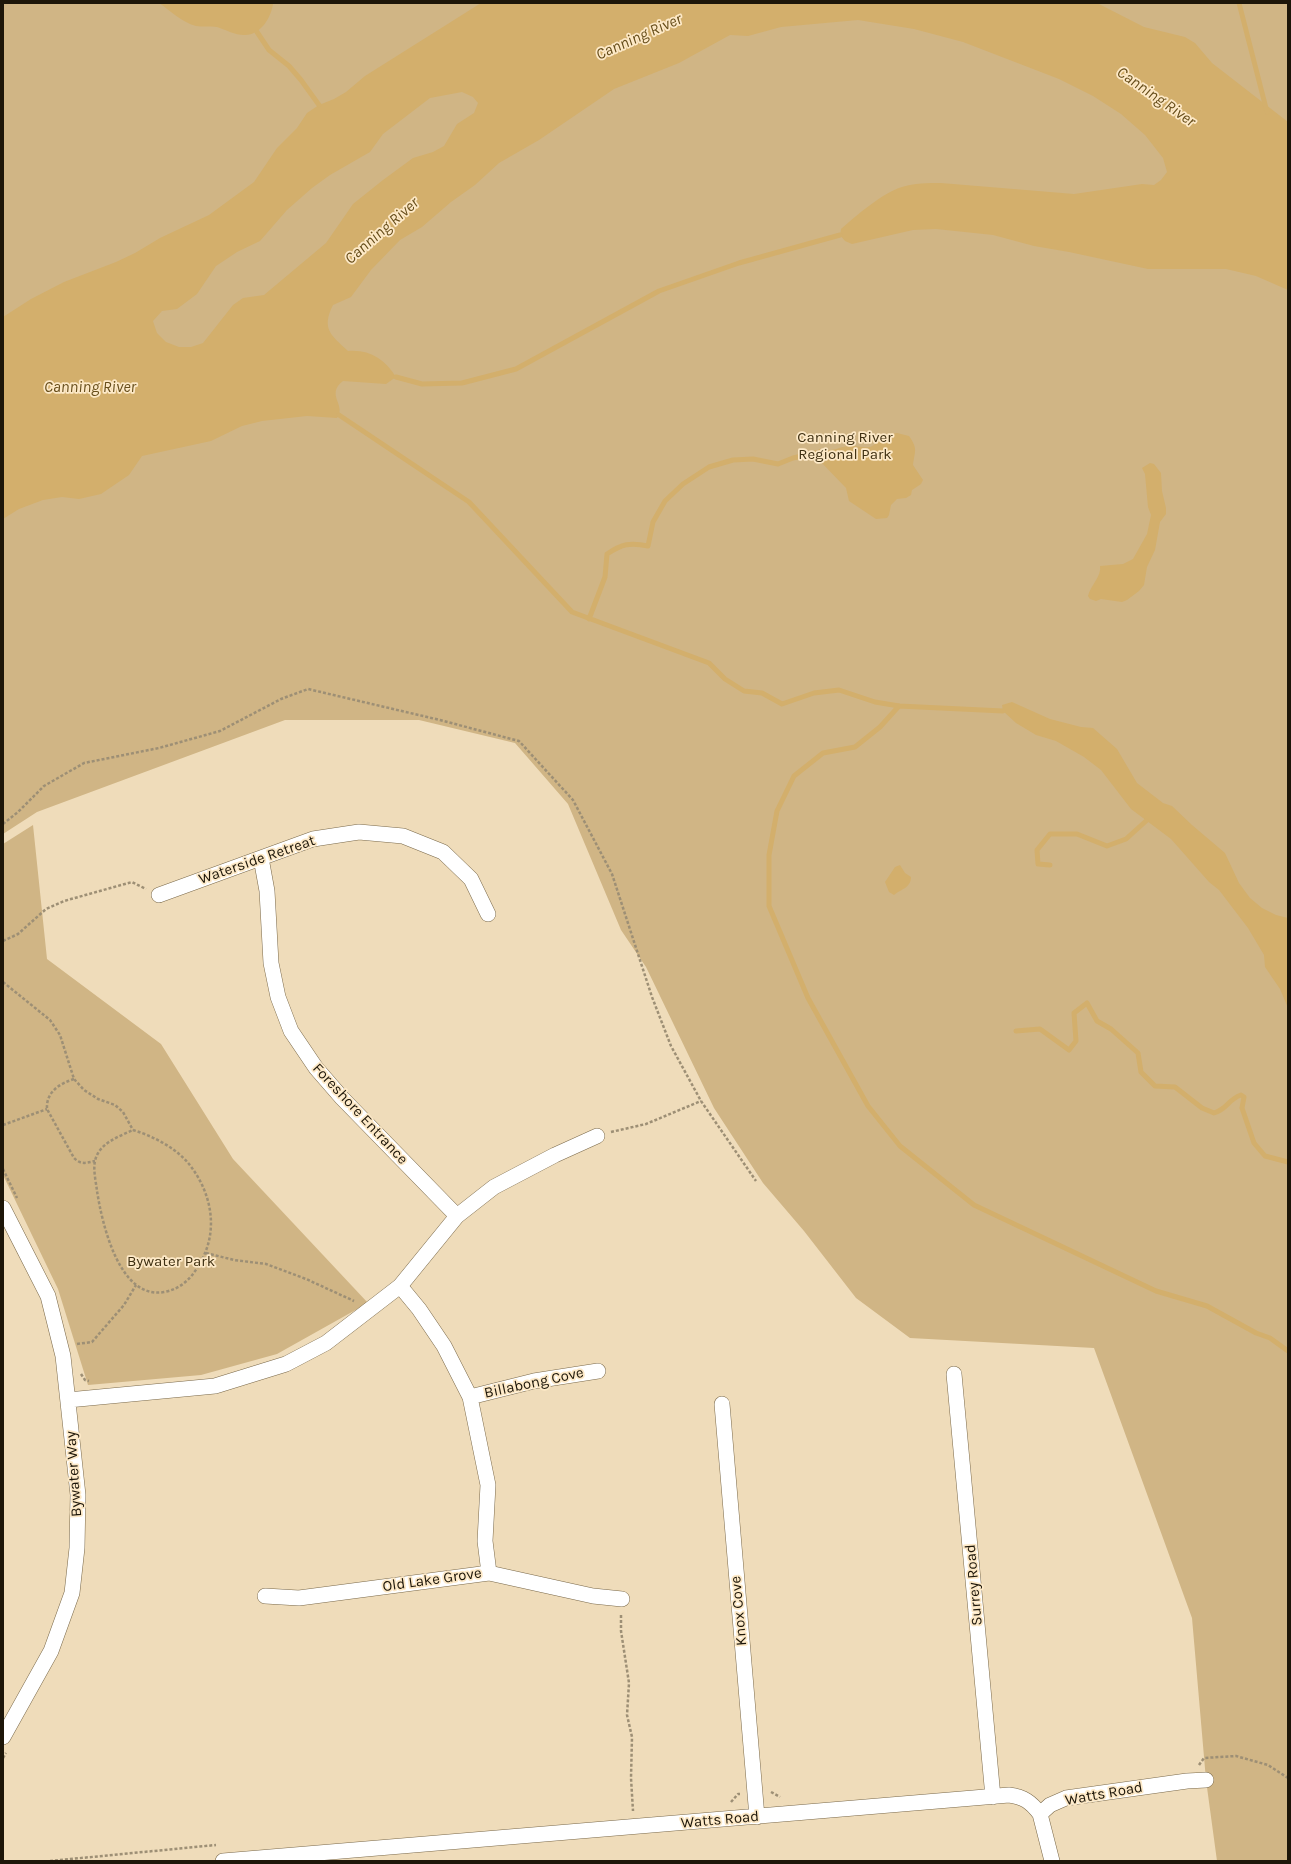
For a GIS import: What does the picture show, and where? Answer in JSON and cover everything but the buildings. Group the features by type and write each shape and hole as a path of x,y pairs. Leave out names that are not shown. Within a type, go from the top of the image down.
{"street":[{"name":"Waterside Retreat","path":"159,895 313,839 359,832 403,836 443,852 471,879 488,914"},
{"name":"Foreshore Entrance","path":"261,858 267,891 271,963 278,997 291,1031 316,1068 342,1098 457,1216"},
{"path":"68,1400 215,1386 286,1364 326,1343 400,1286 457,1216 494,1187 555,1155 597,1136"},
{"name":"Bywater Way","path":"3,1208 48,1296 64,1356 78,1495 77,1548 72,1593 51,1651 3,1737"},
{"path":"400,1286 419,1309 444,1346 470,1397 488,1485 485,1541 489,1572"},
{"name":"Billabong Cove","path":"470,1397 534,1381 598,1371"},
{"name":"Surrey Road","path":"954,1374 993,1796"},
{"name":"Knox Cove","path":"722,1404 757,1817"},
{"name":"Old Lake Grove","path":"265,1596 299,1598 489,1572 594,1596 622,1599"},
{"name":"Watts Road","path":"223,1861 392,1854 635,1827 1009,1795 1021,1796 1032,1803 1040,1814 1050,1806 1066,1798 1187,1781 1206,1780"},
{"path":"1040,1814 1052,1861"}],"path":[{"path":"3,941 18,934 46,909 64,901 132,882 159,895"},
{"path":"3,982 50,1020 60,1035 74,1079 84,1090 98,1100 115,1105 123,1112 133,1130"},
{"path":"74,1079 61,1084 50,1093 46,1104 47,1109 74,1158 83,1164 95,1162"},
{"path":"597,1136 646,1124 701,1101"},
{"path":"3,1125 47,1109"},
{"path":"133,1130 146,1134 170,1147 189,1164 200,1181 209,1202 212,1222 211,1235 206,1253 196,1271 185,1283 172,1290 158,1293 145,1291 126,1276 116,1258 106,1232 99,1206 95,1162 105,1144 133,1130"},
{"path":"206,1253 234,1260 266,1264 306,1279 371,1309"},
{"path":"76,1344 92,1342 124,1305 136,1285"},
{"path":"622,1599 621,1631 628,1683 627,1715 632,1737 631,1778 635,1827"},
{"path":"1187,1781 1204,1758 1236,1756 1268,1765 1288,1778"}],"green space":[{"name":"Canning River Regional Park","path":"3,3 1288,3 1288,1861 1217,1861 1206,1780 1192,1618 1094,1348 910,1338 856,1298 804,1231 763,1183 714,1108 646,967 621,930 568,804 515,743 419,720 285,720 37,812 3,834"},
{"name":"Bywater Park","path":"33,825 47,959 161,1044 233,1159 368,1303 277,1354 201,1375 88,1385 58,1289 3,1175 3,844"}],"water":[{"path":"159,3 273,4 270,15 260,29 250,35 241,35 217,27 196,26 181,19"},
{"name":"Canning River","path":"481,3 1097,3 1144,27 1185,37 1195,43 1212,63 1288,122 1288,290 1256,276 1226,269 1148,269 1034,246 993,235 936,229 913,230 852,244 845,241 840,235 841,229 878,199 894,190 907,186 941,183 1074,194 1142,184 1154,185 1161,180 1167,172 1163,158 1145,135 1121,114 1093,96 1059,79 963,42 914,29 858,20 781,27 748,36 730,35 679,63 614,89 539,140 499,163 475,185 451,202 422,227 400,240 371,270 351,297 333,305 328,320 328,326 333,336 348,351 363,352 376,356 387,365 396,377 386,384 343,381 338,386 336,391 340,409 337,418 307,416 262,421 242,426 211,441 142,456 129,475 101,494 79,499 62,497 43,500 19,509 3,519 3,317 31,299 64,282 116,262 160,238 209,215 254,182 277,148 297,128 307,113 319,105 346,92 365,76","holes":["462,92 473,97 478,103 474,113 457,124 444,146 433,152 413,158 353,204 326,243 264,295 243,298 233,305 203,343 191,347 179,347 166,342 157,333 153,321 162,311 177,309 197,294 216,266 237,252 260,241 287,210 312,188 330,175 370,152 383,134 430,98"]},
{"path":"897,433 909,436 912,440 915,450 913,465 923,480 921,484 912,490 911,495 906,498 897,499 891,505 887,518 876,519 849,501 846,488 819,460 816,453 819,449 834,450 848,446 870,447 885,436"},
{"path":"1150,463 1154,464 1161,473 1166,514 1160,522 1155,550 1147,567 1144,585 1139,591 1122,602 1101,599 1096,601 1090,599 1088,596 1089,592 1098,577 1100,566 1123,564 1133,559 1147,534 1151,515 1148,507 1145,474 1142,468"},
{"path":"1012,702 1050,719 1081,727 1093,728 1117,749 1137,783 1163,803 1172,806 1225,853 1239,883 1250,898 1262,908 1276,915 1288,918 1288,1008 1280,989 1265,967 1264,955 1248,928 1219,890 1209,882 1171,839 1131,809 1101,770 1084,757 1056,741 1036,735 1016,723 1003,711 1002,705"},
{"path":"900,865 905,873 911,877 911,881 907,886 894,895 889,892 885,882 895,867"}],"waterway":[{"path":"1239,3 1267,112"},
{"path":"257,32 269,50 289,66 319,105"},
{"path":"396,377 422,384 462,383 516,369 659,291 739,263 840,235"},
{"path":"339,415 469,502 572,612 709,663 725,679 744,691 762,693 782,704 814,693 839,690 875,702 899,706 1003,711"},
{"path":"589,619 605,577 607,554 617,548 631,544 648,546 653,522 665,501 683,484 709,467 733,460 753,459 778,464 793,458 816,453"},
{"path":"899,706 880,727 855,747 823,753 794,776 777,811 769,855 769,906 808,998 868,1106 900,1146 974,1205 1156,1291 1207,1306 1256,1333 1270,1338 1288,1351"},
{"path":"1050,865 1038,864 1037,850 1050,834 1077,834 1107,846 1126,839 1146,821"},
{"path":"1016,1031 1040,1029 1069,1050 1076,1041 1074,1013 1087,1003 1097,1021 1111,1029 1138,1053 1141,1072 1155,1086 1175,1087 1202,1108 1214,1113 1223,1109 1236,1097 1241,1095 1244,1097 1242,1108 1254,1143 1265,1156 1288,1162"}]}
